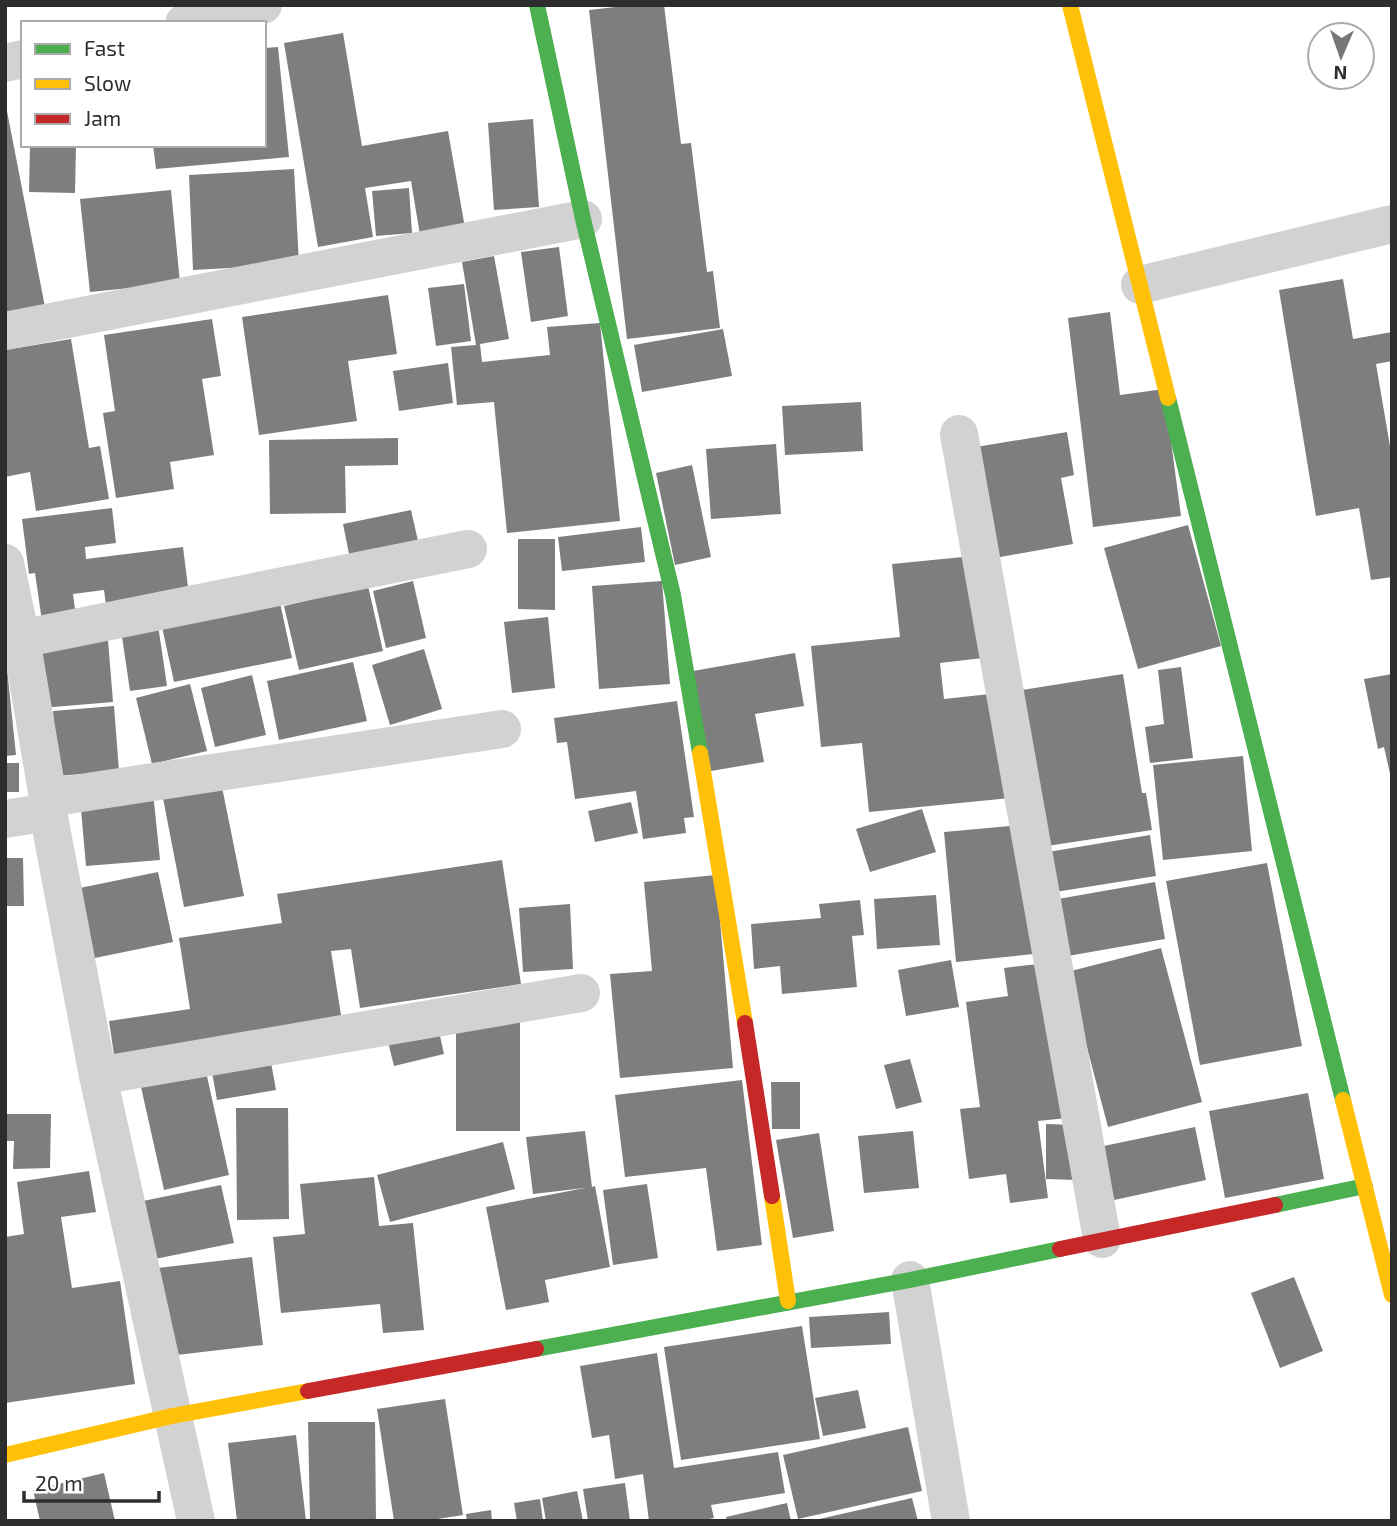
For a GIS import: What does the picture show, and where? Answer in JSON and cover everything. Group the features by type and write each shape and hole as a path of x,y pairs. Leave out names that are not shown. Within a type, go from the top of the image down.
{"street":[{"path":"193,21 263,5"},
{"path":"537,5 583,219 673,595 735,956 788,1301"},
{"path":"1070,5 1376,1201 1392,1295"},
{"path":"5,331 583,219"},
{"path":"1140,285 1392,224"},
{"path":"959,434 1102,1240"},
{"path":"13,641 468,549"},
{"path":"5,563 13,641 48,805 98,1076 196,1521"},
{"path":"5,819 48,805 502,729"},
{"path":"98,1076 582,993"},
{"path":"5,1455 173,1416 910,1280 1102,1240 1376,1201"},
{"path":"910,1280 951,1521"}],"building":[{"path":"664,5 681,144 691,143 707,272 713,271 720,328 627,339 589,10"},
{"path":"343,33 362,146 448,131 465,228 420,235 411,181 365,188 373,237 318,247 284,43"},
{"path":"278,47 289,157 156,169 153,147 266,147 266,48"},
{"path":"5,111 45,307 5,315"},
{"path":"533,119 539,207 494,210 488,123"},
{"path":"30,147 76,147 75,193 29,192"},
{"path":"294,169 299,264 193,270 189,175"},
{"path":"409,188 412,233 376,236 372,191"},
{"path":"171,190 180,283 90,292 80,199"},
{"path":"559,247 568,316 531,322 521,252"},
{"path":"494,256 509,339 480,344 482,362 550,355 547,327 600,323 620,521 507,533 494,402 457,405 451,347 476,345 462,262"},
{"path":"1343,279 1353,339 1392,332 1392,361 1376,364 1392,458 1392,577 1371,580 1359,508 1316,516 1279,290"},
{"path":"464,284 471,341 436,346 428,288"},
{"path":"388,295 397,354 348,361 357,421 259,435 242,317"},
{"path":"1110,312 1120,395 1164,389 1181,516 1093,527 1068,318"},
{"path":"212,319 221,376 202,379 214,455 170,462 174,489 116,498 103,413 115,411 104,335"},
{"path":"723,329 732,376 642,392 634,345"},
{"path":"71,339 89,448 100,446 109,499 36,511 30,472 5,477 5,350"},
{"path":"448,363 453,403 399,411 393,371"},
{"path":"861,402 863,451 785,455 782,406"},
{"path":"1067,432 1074,475 1061,478 1073,544 995,558 976,447"},
{"path":"398,438 398,465 345,466 346,513 270,514 269,440"},
{"path":"776,444 781,514 711,519 706,449"},
{"path":"692,465 711,557 675,565 656,473"},
{"path":"112,508 116,543 85,547 86,559 183,547 189,595 106,605 104,590 73,594 77,624 43,628 35,573 29,574 22,519"},
{"path":"411,510 420,550 351,564 343,524"},
{"path":"1188,525 1221,646 1138,669 1104,548"},
{"path":"641,527 645,562 562,571 558,537"},
{"path":"518,539 555,539 555,610 518,609"},
{"path":"973,556 983,658 940,663 944,699 999,693 1010,798 869,812 862,743 821,747 811,646 900,637 892,564"},
{"path":"413,581 426,638 386,648 373,591"},
{"path":"662,581 670,684 599,689 592,586"},
{"path":"368,586 383,651 299,670 284,606"},
{"path":"280,603 292,658 174,682 162,627"},
{"path":"548,617 555,688 512,693 504,622"},
{"path":"158,625 167,686 130,691 121,630"},
{"path":"108,640 113,702 41,708 36,646"},
{"path":"424,649 442,709 390,725 372,665"},
{"path":"795,653 804,706 755,714 764,762 711,771 693,671"},
{"path":"353,662 367,721 279,740 267,681"},
{"path":"1181,667 1193,758 1150,763 1145,727 1164,724 1158,670"},
{"path":"5,668 16,755 5,756"},
{"path":"1123,674 1142,793 1146,793 1152,830 1047,846 1022,690"},
{"path":"1392,674 1391,778 1384,747 1378,749 1364,679"},
{"path":"252,675 266,735 215,747 201,688"},
{"path":"190,684 207,751 152,764 136,698"},
{"path":"677,701 694,817 684,818 686,833 643,839 636,791 575,799 567,742 557,743 554,718"},
{"path":"114,706 119,771 58,776 53,711"},
{"path":"1243,756 1252,851 1163,860 1153,765"},
{"path":"5,763 19,763 19,792 5,792"},
{"path":"222,787 244,896 184,907 163,798"},
{"path":"153,792 160,860 86,866 80,798"},
{"path":"631,802 638,833 595,842 588,811"},
{"path":"922,809 936,852 870,872 856,829"},
{"path":"1022,825 1034,954 956,962 944,832"},
{"path":"1150,835 1156,876 1055,892 1048,852"},
{"path":"5,858 23,858 24,906 5,906"},
{"path":"502,860 521,984 360,1008 351,949 331,951 343,1028 115,1062 109,1021 190,1009 179,938 282,923 277,894"},
{"path":"1267,863 1302,1046 1200,1065 1166,881"},
{"path":"158,872 173,942 90,959 75,889"},
{"path":"716,875 733,1068 620,1078 610,974 652,971 644,882"},
{"path":"1155,882 1165,939 1062,957 1052,900"},
{"path":"936,895 940,945 877,949 874,899"},
{"path":"860,900 864,935 852,936 857,987 782,994 780,966 754,969 751,924 821,918 819,904"},
{"path":"570,904 573,969 523,972 519,908"},
{"path":"1161,948 1202,1102 1108,1127 1067,972"},
{"path":"951,960 959,1007 906,1016 898,970"},
{"path":"1047,963 1067,1118 1038,1121 1048,1198 1010,1203 1006,1174 969,1179 960,1109 980,1107 966,1002 1008,996 1004,968"},
{"path":"456,1015 520,1015 520,1131 456,1131"},
{"path":"438,1027 444,1054 394,1066 387,1038"},
{"path":"270,1057 276,1090 217,1100 211,1067"},
{"path":"910,1059 922,1102 896,1109 884,1065"},
{"path":"204,1063 229,1175 164,1190 139,1078"},
{"path":"742,1080 762,1245 717,1251 706,1168 625,1177 615,1095"},
{"path":"771,1082 800,1082 800,1129 772,1129"},
{"path":"1308,1093 1324,1179 1225,1198 1209,1111"},
{"path":"236,1108 288,1108 289,1219 237,1220"},
{"path":"5,1114 51,1114 50,1168 13,1169 14,1141 5,1141"},
{"path":"1046,1124 1078,1125 1077,1180 1046,1179"},
{"path":"1195,1127 1206,1180 1105,1202 1094,1148"},
{"path":"585,1131 592,1187 595,1186 610,1267 545,1280 549,1302 506,1310 486,1207 585,1188 533,1194 526,1137"},
{"path":"913,1131 919,1188 864,1193 858,1136"},
{"path":"819,1133 834,1231 793,1238 776,1140"},
{"path":"503,1142 515,1189 390,1222 377,1175"},
{"path":"89,1171 96,1212 61,1217 72,1288 120,1281 135,1384 5,1403 5,1237 24,1234 17,1182"},
{"path":"374,1177 379,1226 413,1223 424,1330 383,1333 380,1304 281,1313 273,1237 305,1234 300,1184"},
{"path":"647,1184 658,1258 613,1265 603,1190"},
{"path":"221,1185 234,1243 150,1260 138,1202"},
{"path":"252,1257 263,1345 168,1356 158,1268"},
{"path":"1294,1277 1323,1351 1280,1368 1251,1293"},
{"path":"889,1312 891,1344 811,1348 809,1317"},
{"path":"802,1326 820,1439 681,1460 664,1347"},
{"path":"657,1353 674,1468 778,1452 785,1493 711,1505 714,1518 699,1521 649,1521 643,1474 615,1479 609,1435 592,1438 580,1366"},
{"path":"858,1390 866,1428 823,1436 815,1398"},
{"path":"445,1399 463,1515 425,1521 394,1521 377,1409"},
{"path":"308,1422 375,1422 376,1521 310,1521"},
{"path":"908,1427 922,1491 798,1519 783,1455"},
{"path":"296,1435 306,1521 237,1521 228,1443"},
{"path":"104,1473 115,1521 40,1521 33,1490"},
{"path":"625,1483 630,1521 588,1521 583,1489"},
{"path":"577,1491 583,1521 546,1521 542,1498"},
{"path":"912,1498 918,1521 815,1521 815,1520"},
{"path":"540,1499 543,1521 517,1521 514,1503"},
{"path":"787,1503 791,1521 727,1521 726,1517"},
{"path":"491,1510 492,1521 467,1521 466,1514"}],"traffic: fast":[{"path":"537,5 583,219 673,595 700,753"},
{"path":"1168,398 1343,1100"},
{"path":"1275,1205 1365,1186"},
{"path":"536,1349 910,1280 1060,1249"}],"traffic: slow":[{"path":"1070,5 1168,398"},
{"path":"700,753 745,1023"},
{"path":"1343,1100 1392,1295"},
{"path":"772,1196 788,1301"},
{"path":"5,1455 172,1416 308,1391"}],"traffic: jam":[{"path":"745,1023 772,1196"},
{"path":"1060,1249 1275,1205"},
{"path":"308,1391 536,1349"}]}
